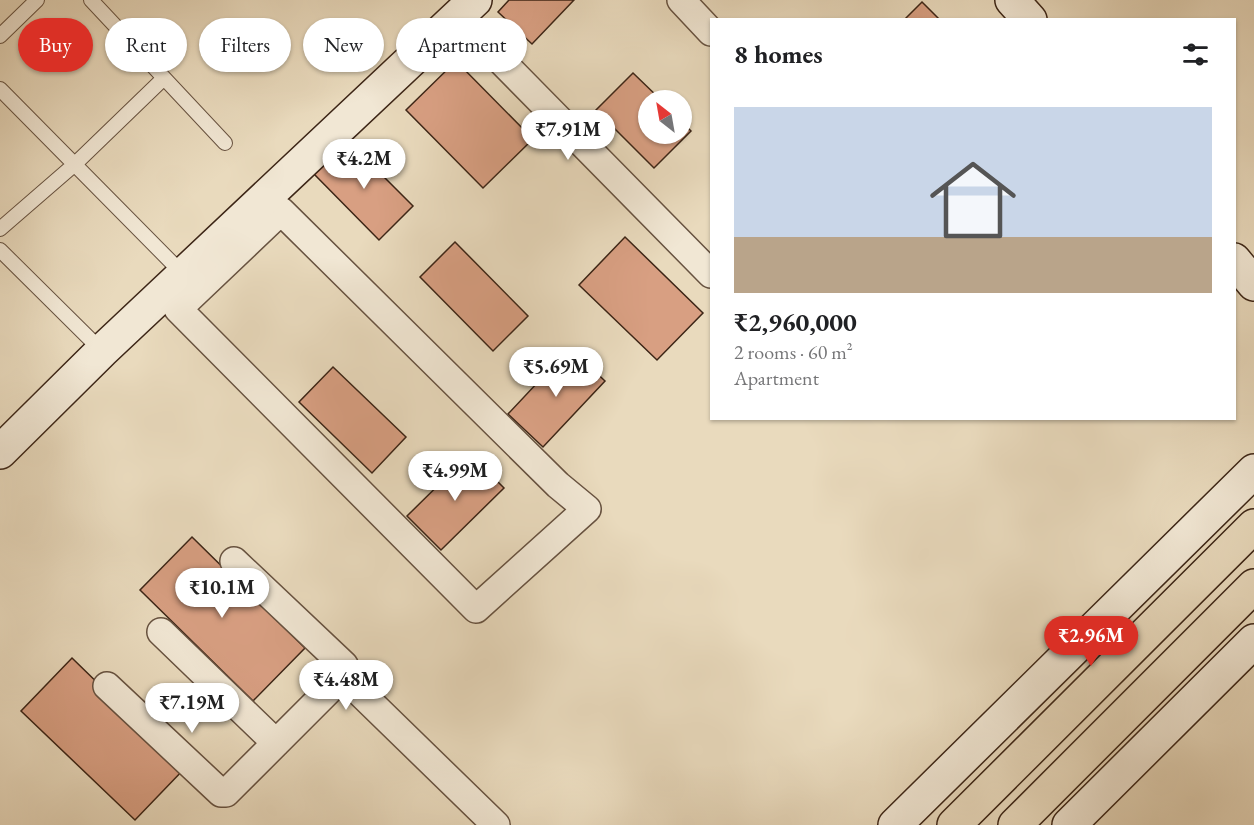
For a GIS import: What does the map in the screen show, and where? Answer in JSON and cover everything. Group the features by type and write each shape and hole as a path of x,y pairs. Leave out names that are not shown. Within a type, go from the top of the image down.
{"main road":[{"path":"954,825 1254,526"},
{"path":"1015,825 1254,586"}],"street":[{"path":"681,0 710,31"},
{"path":"1012,0 1028,18"},
{"path":"0,452 102,351 184,275 224,249 281,211 558,484 587,509 476,609 178,309 224,249 466,8 710,273"},
{"path":"1236,262 1254,284"},
{"path":"895,825 1254,471"},
{"path":"107,686 221,793 230,791 343,676 344,665 234,561"},
{"path":"161,632 276,744"},
{"path":"1069,825 1254,641"},
{"path":"343,676 496,825"}],"lane":[{"path":"0,36 37,0"},
{"path":"91,0 225,143"},
{"path":"0,229 75,164 164,78"},
{"path":"0,89 184,275"},
{"path":"0,250 102,351"}],"building":[{"path":"509,0 574,0 532,44 527,39 527,18 504,18 498,12"},
{"path":"922,2 938,18 906,18"},
{"path":"445,72 467,72 533,139 483,188 406,110"},
{"path":"633,73 651,90 638,90 638,144 678,144 654,168 596,110"},
{"path":"348,141 413,206 379,240 314,174"},
{"path":"625,237 703,313 657,360 579,285"},
{"path":"455,242 528,316 493,351 420,277"},
{"path":"570,348 605,381 543,447 508,414"},
{"path":"333,367 406,437 372,473 299,402"},
{"path":"470,454 504,488 441,550 407,516"},
{"path":"192,537 305,648 253,701 140,590"},
{"path":"72,658 185,768 135,820 21,711"}]}
